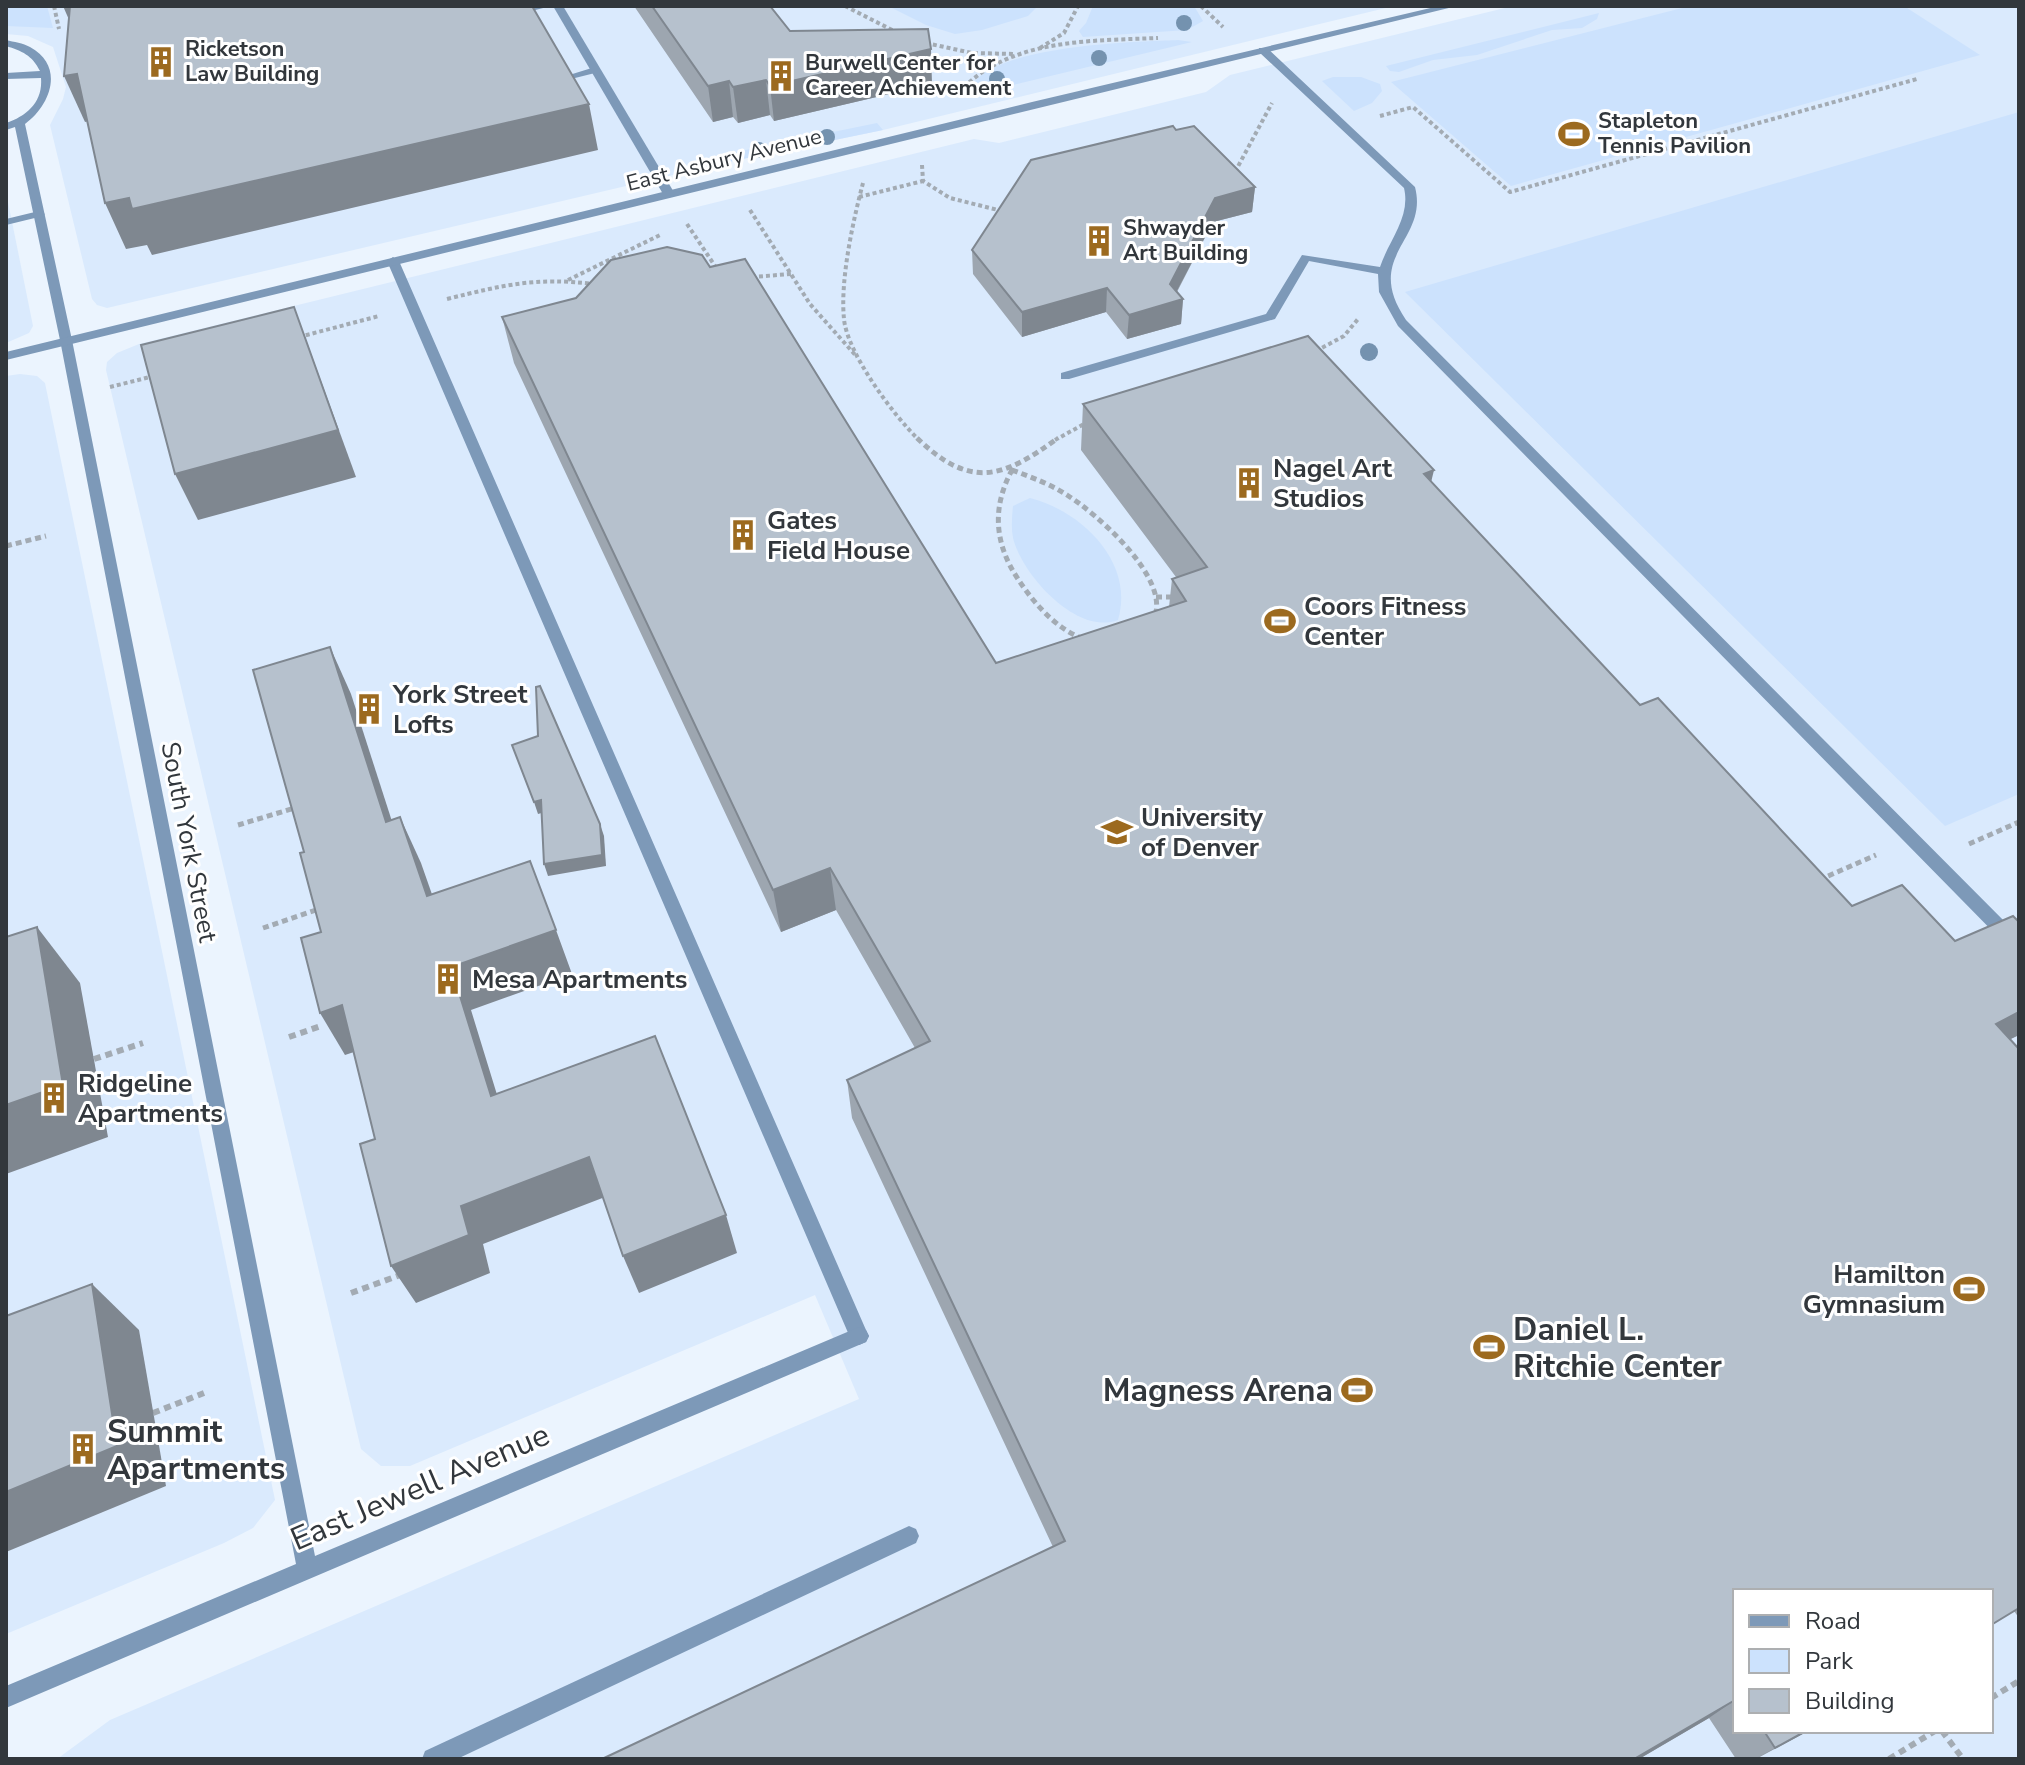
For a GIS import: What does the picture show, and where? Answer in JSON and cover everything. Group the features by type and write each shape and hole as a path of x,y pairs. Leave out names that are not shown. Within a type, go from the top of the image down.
{"street":[{"path":"504,15 546,6"},
{"path":"558,6 669,194"},
{"name":"East Asbury Avenue","path":"6,356 1452,6"},
{"path":"6,43 33,49 40,56 46,75 46,93 35,110 13,126"},
{"path":"1263,50 1409,187 1413,202 1411,212 1383,271 1382,289 1388,305 1414,336 2019,947"},
{"path":"571,76 595,70"},
{"path":"6,76 46,75"},
{"name":"South York Street","path":"13,126 39,214 66,340 307,1569"},
{"path":"6,222 39,214"},
{"path":"1065,376 1271,316 1306,257 1383,271"},
{"path":"393,261 413,307"},
{"name":"East Jewell Avenue","path":"6,1697 859,1336 413,307"},
{"path":"433,1759 909,1536"}],"path":[{"path":"845,6 871,22 904,36"},
{"path":"961,90 970,78 990,65 1031,51 1064,33 1078,6"},
{"path":"1201,6 1224,28"},
{"path":"915,39 972,53 1011,54 1094,41 1166,37"},
{"path":"1373,117 1413,107 1510,192 1917,79"},
{"path":"1229,182 1274,99"},
{"path":"921,156 923,181 936,193 956,201 1012,213"},
{"path":"859,197 923,181"},
{"path":"744,201 810,304 860,360"},
{"path":"682,216 725,279"},
{"path":"566,281 672,229"},
{"path":"751,277 791,274"},
{"path":"294,339 507,284 551,279 601,285"},
{"path":"105,388 160,374"},
{"path":"1012,470 1059,488 1086,505 1122,541 1140,565 1156,597 1157,609 1148,628 1130,639 1104,644 1080,639 1062,628 1034,600 1001,549 996,524 998,501 1002,484 1012,470"},
{"path":"6,546 46,536"},
{"path":"1156,597 1184,596"},
{"path":"238,825 302,805"},
{"path":"1968,844 2019,822"},
{"path":"1810,883 1880,853"},
{"path":"263,928 326,907"},
{"path":"289,1037 321,1026"},
{"path":"94,1059 143,1043"},
{"path":"351,1293 408,1272"},
{"path":"153,1413 204,1393"},
{"path":"1993,1697 2019,1681"},
{"path":"1889,1759 1932,1733"},
{"path":"1944,1733 1963,1759"}],"shaded area":[{"path":"6,6 1394,6 883,130 728,162 107,308 97,305 92,299 50,125 66,87 53,47 28,36 6,34"},
{"name":"University of Denver","path":"1513,6 2019,6 2019,1759 57,1759 110,1720 859,1399 815,1295 410,1466 381,1466 361,1449 106,370 107,362 117,353 139,344 974,139 999,143 1206,92 1230,75"},
{"path":"6,192 33,326 29,333 6,343"},
{"path":"6,376 37,376 45,383 275,1500 253,1528 224,1543 6,1634"}],"green space":[{"path":"6,6 47,6 53,28 6,26"},
{"path":"888,6 1036,8 1028,16 982,30 955,34 926,25"},
{"path":"1093,6 1194,6 1203,21 1187,30 1083,37 1079,31"},
{"name":"Stapleton Tennis Pavilion","path":"1690,6 1904,6 1980,55 1511,186 1391,82"},
{"path":"1599,13 1597,19 1582,28 1552,30 1477,55 1433,60 1399,72 1390,71 1386,66"},
{"path":"1178,40 1192,42 967,96 978,79 999,66 1028,56 1096,45"},
{"path":"1333,77 1361,77 1380,84 1382,91 1372,103 1354,111 1322,81"},
{"path":"2019,112 2019,794 1945,826 1405,292"},
{"path":"877,123 883,130 728,162 721,155"},
{"path":"1030,498 1068,515 1100,542 1119,579 1121,599 1118,620 1102,623 1069,611 1027,569 1013,538 1012,522 1013,506"}],"building":[{"path":"70,6 532,6 589,104 132,209 129,198 105,203 77,74 64,76"},
{"path":"652,6 770,6 790,31 928,29 931,49 770,86 766,80 733,87 729,81 708,86"},
{"name":"Shwayder Art Building","path":"1173,126 1176,130 1194,126 1255,187 1215,198 1170,284 1183,299 1129,315 1107,288 1022,312 972,250 1031,160"},
{"name":"Daniel L. Ritchie Center","path":"667,247 702,255 710,267 745,259 996,663 1186,601 1172,579 1207,567 1083,404 1308,336 1434,470 1424,474 1640,705 1658,698 1852,906 1902,885 1955,941 2013,916 2019,922 2019,1012 1996,1024 2019,1049 2019,1608 1993,1624 1993,1589 1733,1589 1733,1701 1634,1759 602,1759 1065,1541 847,1080 930,1041 830,868 773,890 502,317 576,298 611,260"},
{"path":"294,307 338,430 175,474 141,345"},
{"path":"330,647 386,822 400,817 427,896 530,861 556,930 451,967 491,1096 655,1036 726,1215 623,1256 589,1157 461,1206 469,1235 391,1266 360,1144 375,1139 342,1005 320,1013 301,938 321,932 300,853 304,852 253,670"},
{"path":"540,686 600,824 602,855 544,864 541,800 534,802 512,745 538,736 536,687"},
{"path":"37,927 63,1085 6,1105 6,937"},
{"path":"92,1284 117,1446 6,1492 6,1316"},
{"path":"1765,1733 1802,1733 1775,1748"}],"place":[{"name":"Ricketson Law Building","path":"161,62"},
{"name":"Burwell Center for Career Achievement","path":"781,76"},
{"name":"Stapleton Tennis Pavilion","path":"1574,134"},
{"name":"Shwayder Art Building","path":"1099,241"},
{"name":"Nagel Art Studios","path":"1249,483"},
{"name":"Gates Field House","path":"743,535"},
{"name":"Coors Fitness Center","path":"1280,621"},
{"name":"York Street Lofts","path":"369,709"},
{"name":"University of Denver","path":"1117,832"},
{"name":"Mesa Apartments","path":"448,979"},
{"name":"Ridgeline Apartments","path":"54,1098"},
{"name":"Hamilton Gymnasium","path":"1969,1289"},
{"name":"Daniel L. Ritchie Center","path":"1489,1347"},
{"name":"Magness Arena","path":"1357,1390"},
{"name":"Summit Apartments","path":"83,1449"}]}
